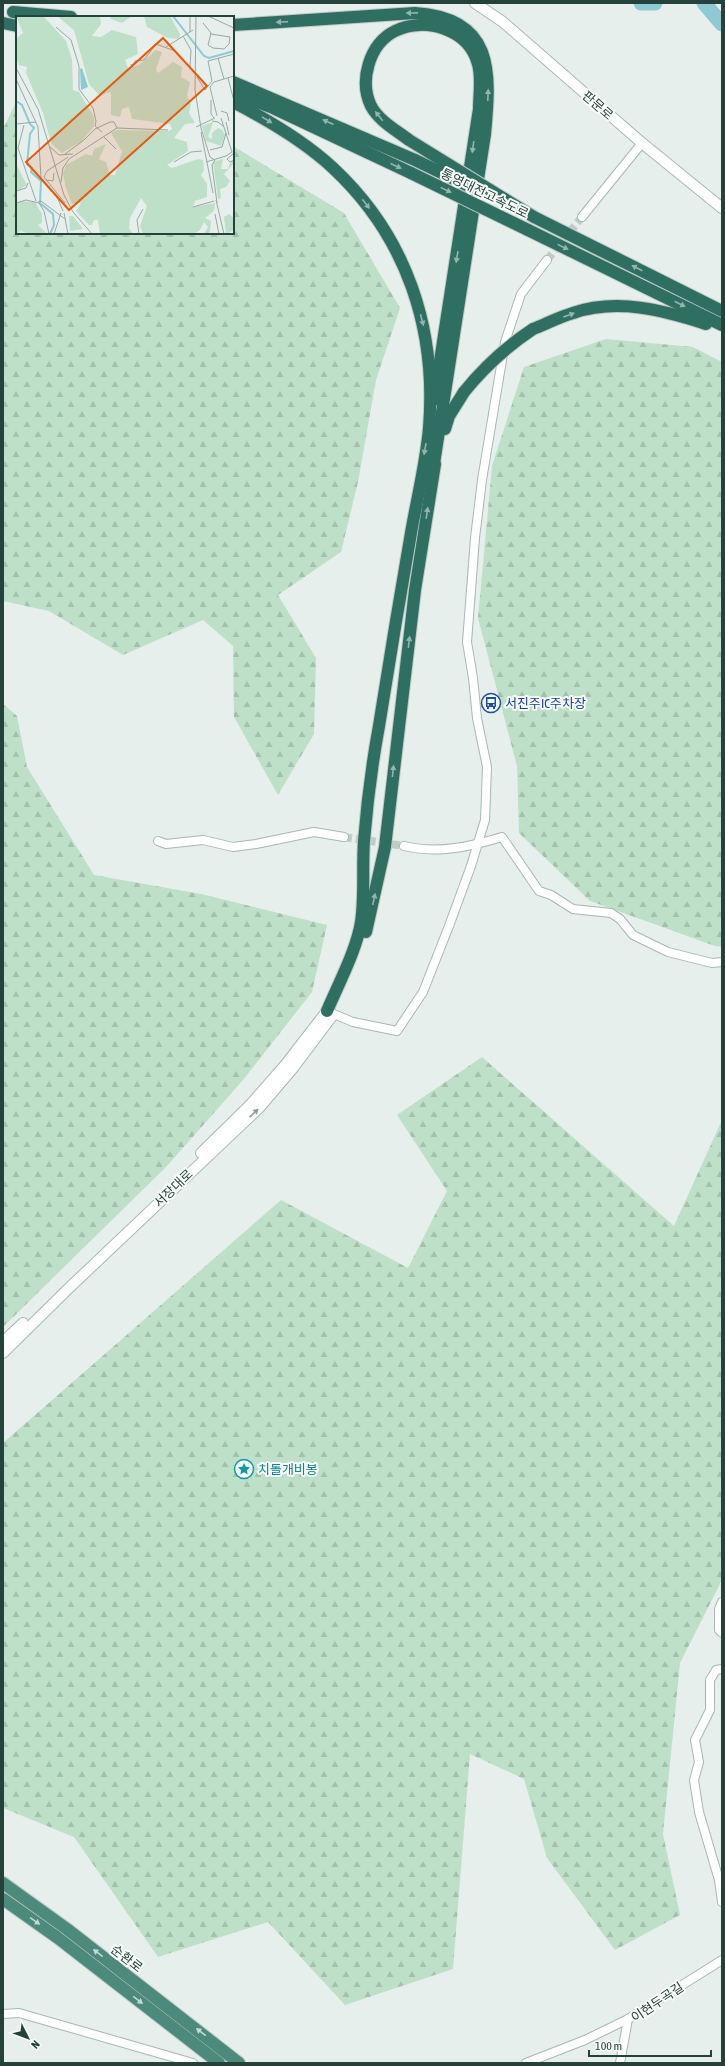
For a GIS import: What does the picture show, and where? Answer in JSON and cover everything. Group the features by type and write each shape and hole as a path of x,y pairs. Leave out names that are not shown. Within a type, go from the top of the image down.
{"highway":[{"path":"8,11 27,16"},
{"path":"8,11 61,16"},
{"path":"234,25 415,13 431,14 453,20 468,31 484,53 489,78 485,134 416,590 385,847 368,925 330,1013"},
{"path":"3,24 16,26"},
{"path":"330,1013 361,923 364,840 377,737 444,342 479,109 480,78 478,63 471,49 460,37 448,29 431,25 415,26 395,31 382,41 371,57 365,76 371,105 383,121 409,140 534,217"},
{"name":"통영대전고속도로","path":"234,82 415,160 534,217 722,311"},
{"name":"통영대전고속도로","path":"234,94 273,108 411,173 722,325"},
{"path":"234,103 291,135 333,168 359,195 380,223 398,254 414,290 424,329 428,374 429,428"},
{"path":"433,470 449,416 464,392 482,370 508,346 533,329 574,312 604,307 636,307 663,311 722,329"},
{"name":"순환로","path":"3,1883 67,1929 236,2060"},
{"name":"순환로","path":"3,1899 58,1938 217,2061"}],"street":[{"name":"판문로","path":"475,3 503,22 642,143 722,208"},
{"path":"582,217 642,143"},
{"path":"330,1013 353,1022 397,1031 423,992 449,926 477,845 484,820 487,767 477,718 473,678 467,642 475,538 482,480 504,342 521,294 547,260"},
{"path":"158,841 166,844 203,840 234,847 314,832 344,837"},
{"path":"404,846 423,850 442,851 477,845 502,837 539,891 551,895 573,909 611,913 620,920 633,935 668,952 712,963 722,962"},
{"name":"서장대로","path":"3,1342 251,1104 330,1013"},
{"name":"서장대로","path":"3,1353 92,1266 259,1108 293,1068 330,1013"},
{"path":"722,1602 719,1616 719,1630 722,1633"},
{"path":"722,1669 716,1670 710,1680 710,1710 695,1740 699,1762 694,1780 699,1812 719,1880 722,1902"},
{"name":"이현두곡길","path":"620,2063 628,2019 722,1960"},
{"path":"3,2014 19,2013 193,2063"},
{"path":"526,2063 584,2040 628,2019"}],"green space":[{"path":"16,102 16,234 234,234 234,147 344,213 400,308 376,380 358,482 341,552 278,595 316,658 314,734 278,795 234,717 233,646 203,620 123,655 49,611 3,601 3,129"},
{"path":"606,339 693,347 722,362 722,947 715,946 590,901 519,833 517,766 478,618 492,466 524,367"},
{"path":"3,704 17,716 27,767 94,875 201,894 327,925 312,992 243,1080 167,1166 3,1327"},
{"path":"482,1057 674,1226 722,1120 722,1580 680,1663 663,1834 680,1915 615,1950 547,1858 524,1779 470,1754 453,1969 345,2005 268,1922 158,1957 74,1837 3,1808 3,1443 281,1200 408,1268 447,1191 397,1115"}],"waterway":[{"path":"641,3 655,3"},
{"path":"704,3 722,24"}],"tunnel":[{"path":"547,260 582,217"},
{"path":"344,837 404,846"}],"place":[{"name":"서진주IC주차장","path":"491,703"},
{"name":"치돌개비봉","path":"244,1469"}]}
